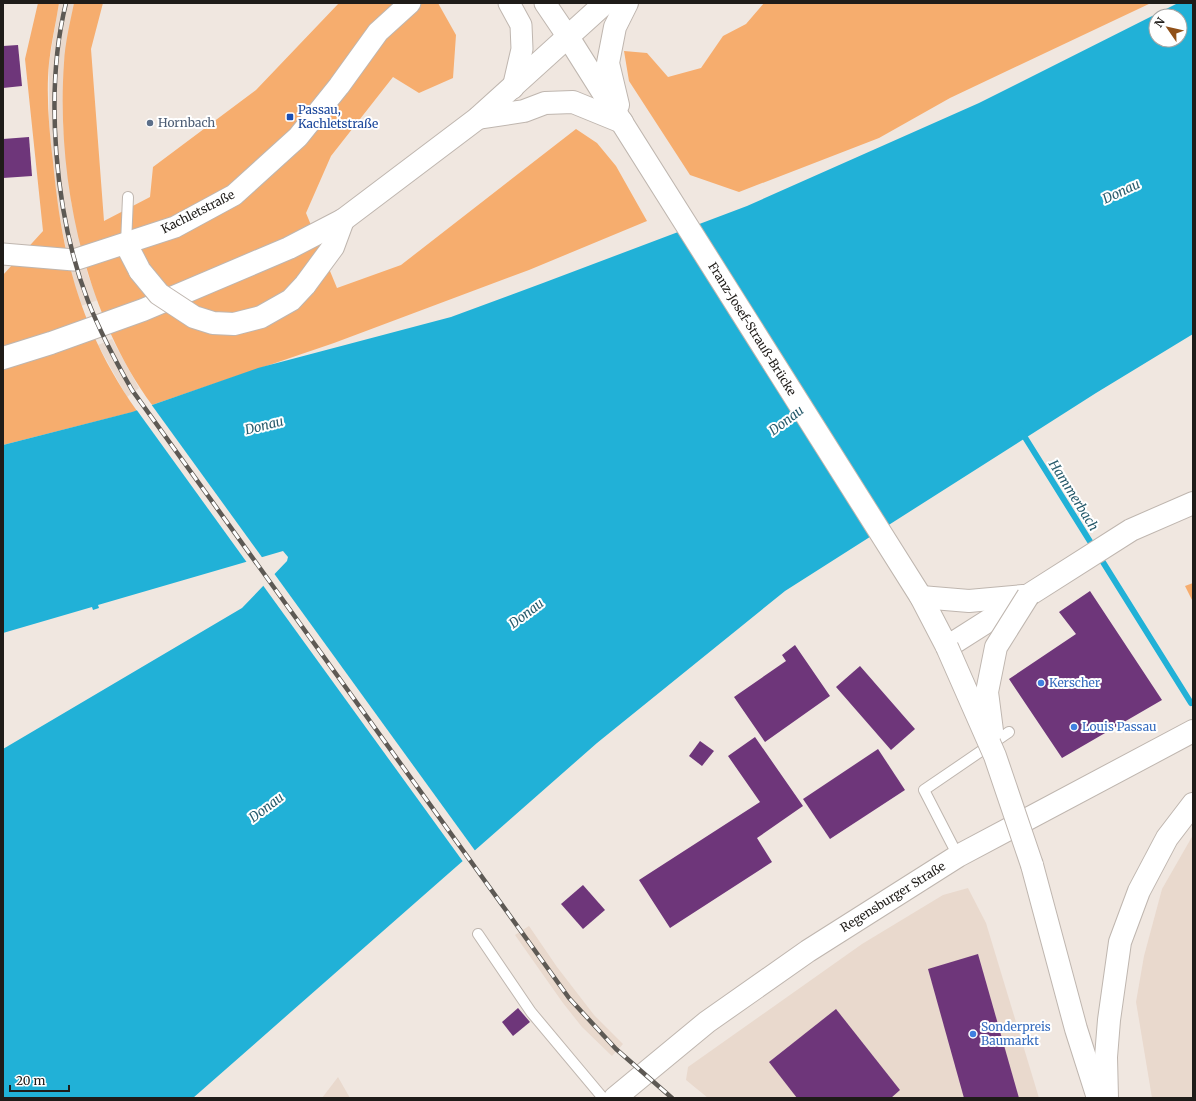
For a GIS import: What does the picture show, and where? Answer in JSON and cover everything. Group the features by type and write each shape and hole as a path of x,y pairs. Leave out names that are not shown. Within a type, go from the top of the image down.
{"main road":[{"path":"3,358 143,310 289,248 343,220 478,118 513,88 605,3"},
{"path":"622,122 608,63 615,27 627,3"},
{"name":"Franz-Josef-Strauß-Brücke","path":"568,37 921,597 947,647 995,756"},
{"path":"478,118 524,111 545,103 573,102 622,122"},
{"path":"126,244 140,271 159,294 194,317 213,323 234,324 261,317 291,300 333,247 343,220"},
{"path":"947,647 1131,530 1193,504"},
{"path":"921,597 969,602 1028,596"},
{"path":"1028,596 996,647 988,685 987,692 995,756 1032,865 1076,1028 1098,1098"},
{"name":"Regensburger Straße","path":"615,1098 707,1022 802,955 958,856 1193,731"},
{"path":"1107,1098 1106,1057 1109,1020 1120,942 1139,891 1167,838 1193,804"},
{"path":"1076,1028 1082,1098"}],"street":[{"name":"Kachletstraße","path":"3,254 74,260 175,227 234,195 298,137 339,86 378,32 410,3"},
{"path":"509,3 521,25 522,49 513,88"},
{"path":"545,3 568,37"}],"lane":[{"path":"126,244 128,197"},
{"path":"958,856 924,790 1009,732"},
{"path":"478,934 532,1012 603,1098"}],"shaded area":[{"path":"38,3 59,3 49,63 48,112 57,197 69,262 77,292 88,322 102,352 137,411 3,445 3,275 43,231 25,59"},
{"path":"59,3 74,3 64,62 63,124 71,201 88,275 98,300 81,306 72,277 57,206 49,129 49,63"},
{"path":"74,3 103,3 91,49 104,221 150,197 153,167 256,90 339,3 438,3 456,35 453,78 419,93 393,77 331,156 306,213 337,288 401,265 576,129 597,143 616,166 647,221 529,270 334,343 152,405 128,368 108,328 92,286 70,197 65,151 63,107 65,56"},
{"path":"764,3 1151,3 950,98 879,138 739,192 690,175 629,81 624,51 647,53 668,77 701,68 723,36 746,24"},
{"path":"112,339 139,388 127,397 98,345"},
{"path":"1193,583 1193,602 1185,586"},
{"path":"1193,835 1193,1098 1152,1098 1136,1002 1144,956 1162,889"},
{"path":"968,888 986,923 1039,1098 708,1098 686,1080 688,1067 862,944 943,895"},
{"path":"529,926 557,967 594,1015 623,1044 612,1056 582,1027 563,1003 515,935"},
{"path":"338,1077 350,1098 322,1098"}],"water":[{"name":"Donau","path":"1178,3 1193,3 1193,334 1096,393 785,591 597,743 193,1098 3,1098 3,749 242,608 287,561 288,557 283,551 98,605 99,608 93,610 92,607 3,633 3,445 132,412 258,368 451,317 747,206 979,103 1148,18 1148,48 1188,48 1188,8 1168,8"}],"pier":[{"path":"151,404 264,560 248,564 136,409"},
{"path":"273,572 476,852 464,863 262,584"}],"building":[{"path":"18,45 22,86 3,88 3,46"},
{"path":"29,137 32,176 3,178 3,139"},
{"path":"1090,591 1162,700 1062,758 1009,679 1076,634 1059,612"},
{"path":"795,645 830,696 765,742 734,697 786,661 782,655"},
{"path":"860,666 915,729 891,750 836,687"},
{"path":"755,737 803,806 757,838 772,862 670,928 639,880 760,802 728,756"},
{"path":"700,741 714,751 702,766 689,756"},
{"path":"878,749 905,790 830,839 803,799"},
{"path":"583,885 605,910 583,929 561,904"},
{"name":"Sonderpreis Baumarkt","path":"978,954 1019,1098 964,1098 928,969"},
{"path":"518,1008 530,1022 513,1036 502,1022"},
{"path":"836,1009 900,1090 891,1098 797,1098 769,1062"}],"waterway":[{"name":"Hammerbach","path":"1021,431 1191,703"}],"railway":[{"path":"66,3 59,38 56,75 56,154 61,193 77,267 88,301 114,358 132,390 569,998 616,1049 672,1098"}],"place":[{"name":"Passau, Kachletstraße","path":"290,117"},
{"name":"Hornbach","path":"150,123"},
{"name":"Kerscher","path":"1041,683"},
{"name":"Louis Passau","path":"1074,727"},
{"name":"Sonderpreis Baumarkt","path":"973,1034"}]}
